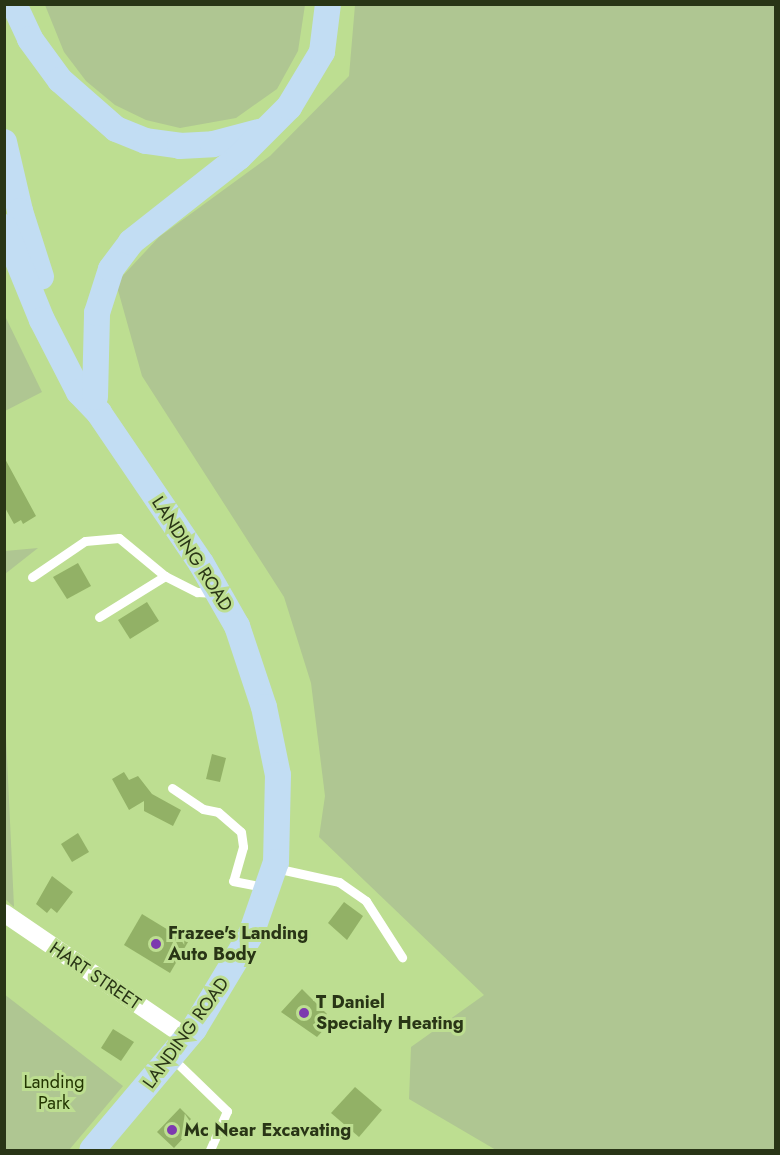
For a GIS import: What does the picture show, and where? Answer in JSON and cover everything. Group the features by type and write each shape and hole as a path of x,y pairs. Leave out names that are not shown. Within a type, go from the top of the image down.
{"main road":[{"path":"14,4 30,39 60,80 116,129 146,141 180,146 213,144 260,132"},
{"path":"97,405 97,313 111,269 131,242 238,157 260,132 289,107 311,76 322,52 328,4"},
{"path":"4,142 20,211 43,282 97,405"},
{"path":"4,227 60,357 79,392 97,405"},
{"name":"LANDING ROAD","path":"92,1150 179,1048 241,954 272,878 280,801 270,727 244,645 220,593 97,405"}],"street":[{"name":"HART STREET","path":"4,913 179,1048"}],"lane":[{"path":"32,577 85,541 102,537 119,538 165,576 197,592 220,593"},
{"path":"99,617 165,576"},
{"path":"172,788 203,809 218,812 241,832 243,847 233,881 272,878 339,882 366,902 402,957"},
{"path":"179,1048 227,1111 210,1150"}],"green space":[{"path":"45,5 305,5 298,51 277,89 236,118 180,128 146,120 115,105 86,81 64,52"},
{"path":"355,5 775,5 775,1150 496,1150 409,1099 411,1047 484,995 319,837 325,796 311,683 284,597 142,376 116,283 159,237 270,156 349,76"},
{"path":"4,314 42,392 5,411 4,411"},
{"path":"38,548 5,574 5,551"},
{"path":"5,715 14,907 5,899"},
{"name":"Landing Park","path":"4,994 123,1086 69,1150 5,1150"}],"building":[{"path":"4,457 36,516 23,524 21,520 14,524 4,506"},
{"path":"78,563 91,586 67,599 53,577"},
{"path":"147,602 159,621 130,639 118,620"},
{"path":"212,754 226,758 220,782 206,779"},
{"path":"124,772 129,780 138,776 152,794 181,810 173,826 144,811 144,801 129,810 112,779"},
{"path":"78,833 89,852 72,862 61,844"},
{"path":"52,876 73,892 57,913 51,908 47,913 36,904"},
{"path":"344,902 363,916 347,940 328,923"},
{"name":"Frazee's Landing Auto Body","path":"142,914 188,942 170,973 124,945"},
{"name":"T Daniel Specialty Heating","path":"302,989 327,1014 322,1020 328,1025 317,1037 281,1012"},
{"path":"113,1029 134,1042 121,1061 101,1048"},
{"path":"355,1087 382,1110 359,1137 331,1113"},
{"name":"Mc Near Excavating","path":"180,1108 191,1119 183,1128 188,1133 174,1148 157,1132"}],"place":[{"name":"Frazee's Landing Auto Body","path":"156,944"},
{"name":"T Daniel Specialty Heating","path":"304,1013"},
{"name":"Mc Near Excavating","path":"172,1130"}]}
